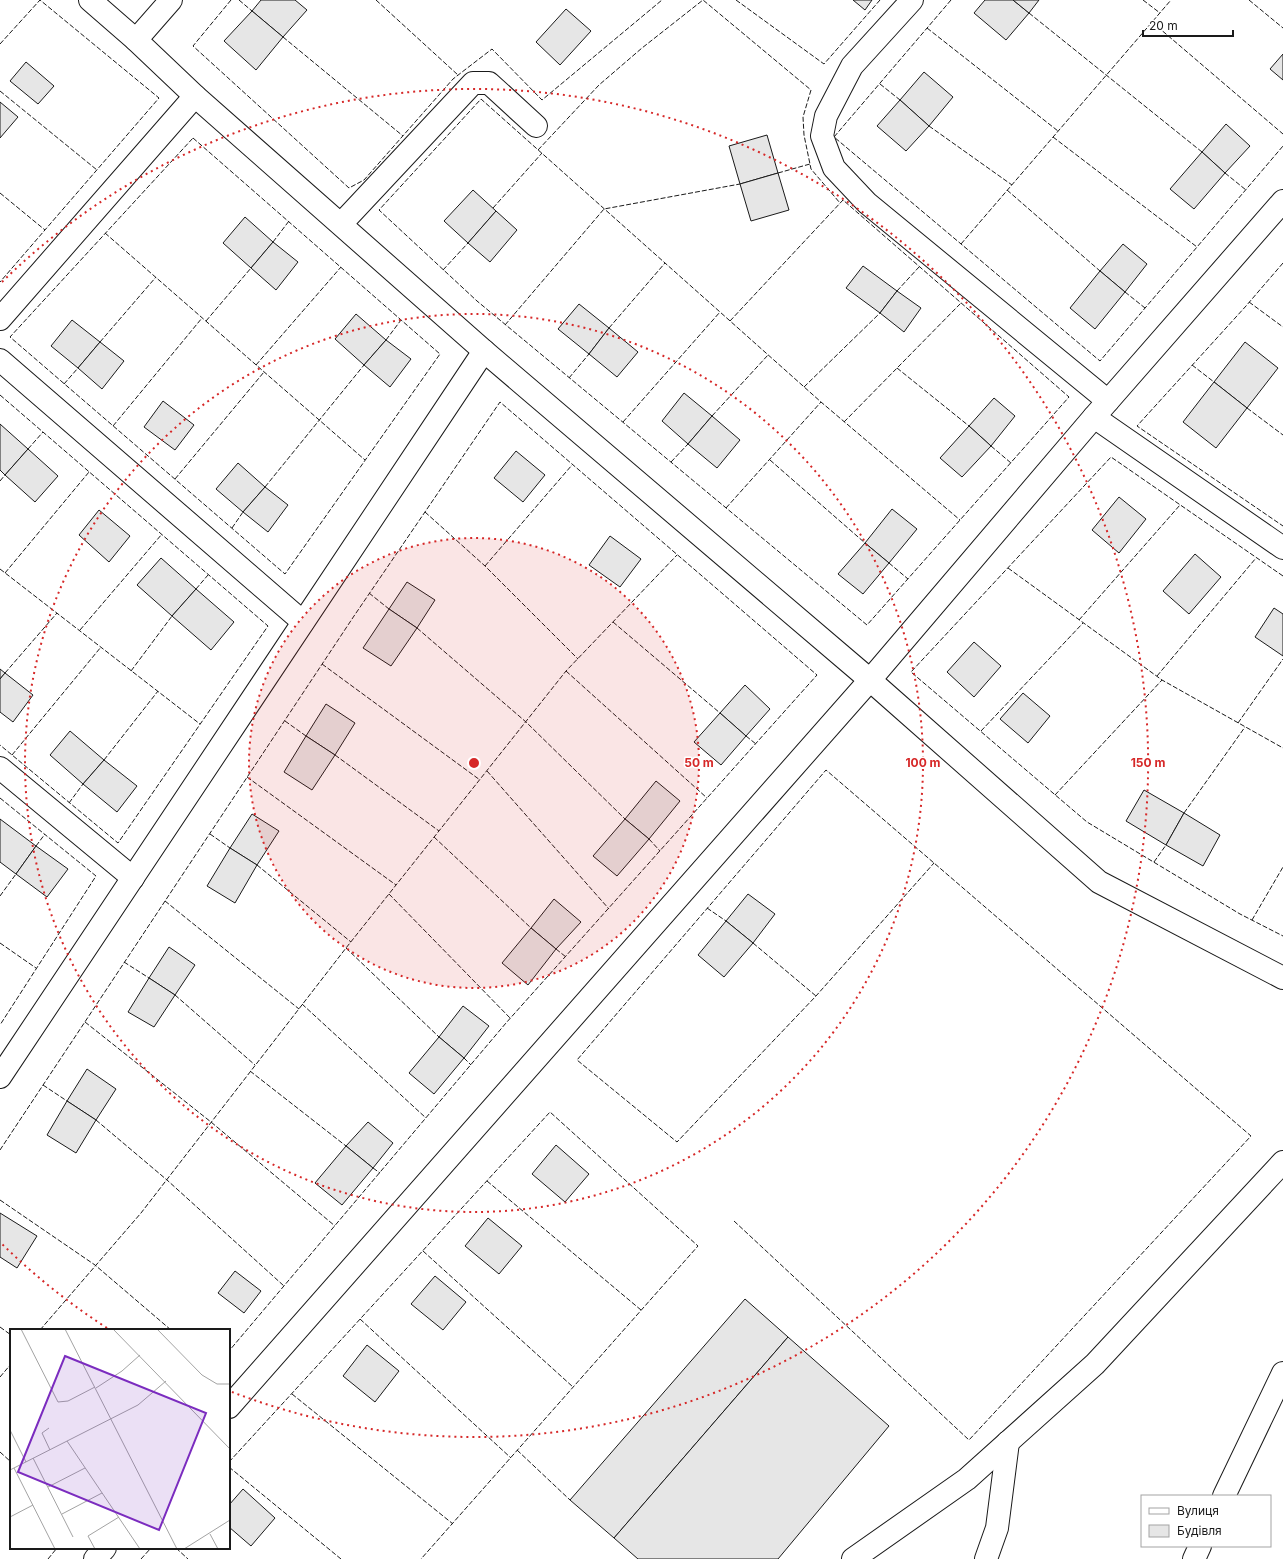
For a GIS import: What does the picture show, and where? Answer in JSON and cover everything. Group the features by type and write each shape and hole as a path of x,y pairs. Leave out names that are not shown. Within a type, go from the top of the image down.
{"street":[{"path":"90,0 136,40 195,96 484,351 870,680 1099,882 1283,978"},
{"path":"136,40 171,0"},
{"path":"912,0 852,66 826,116 822,136 834,168 867,203 1101,409 1283,548"},
{"path":"341,224 473,83 489,83 536,126"},
{"path":"0,319 195,96"},
{"path":"230,1406 870,680 1101,409 1283,201"},
{"path":"0,1077 484,351"},
{"path":"0,360 303,622"},
{"path":"0,768 133,878"},
{"path":"853,1559 967,1479 1095,1364 1283,1162"},
{"path":"1224,1495 1283,1373"},
{"path":"986,1559 997,1528 1008,1442"},
{"path":"1194,1559 1200,1547"},
{"path":"95,1559 104,1549"}],"building":[{"path":"261,0 295,0 307,10 283,37 252,11"},
{"path":"853,0 872,0 865,10"},
{"path":"985,0 1013,0 1029,13 1006,40 974,13"},
{"path":"1013,0 1039,0 1029,13"},
{"path":"566,9 591,31 560,65 536,42"},
{"path":"252,11 283,37 256,70 224,41"},
{"path":"1283,54 1283,80 1270,69"},
{"path":"26,62 54,86 38,104 10,81"},
{"path":"924,72 953,97 929,126 900,100"},
{"path":"900,100 929,126 906,151 877,126"},
{"path":"0,102 18,117 0,138"},
{"path":"1226,124 1250,146 1225,173 1202,152"},
{"path":"767,135 778,173 740,184 729,146"},
{"path":"1202,152 1225,173 1194,209 1170,189"},
{"path":"778,173 789,210 751,221 740,184"},
{"path":"473,190 496,211 468,243 444,221"},
{"path":"496,211 517,230 490,262 468,243"},
{"path":"245,217 273,242 251,268 223,243"},
{"path":"273,242 298,262 276,290 251,268"},
{"path":"1123,244 1147,264 1125,292 1100,271"},
{"path":"863,266 897,291 880,313 846,288"},
{"path":"1100,271 1125,292 1095,329 1070,308"},
{"path":"897,291 921,308 904,332 880,313"},
{"path":"579,304 609,328 589,354 558,329"},
{"path":"356,314 386,340 364,365 335,339"},
{"path":"72,320 100,342 78,368 51,346"},
{"path":"609,328 638,352 617,377 589,354"},
{"path":"386,340 411,359 390,387 364,365"},
{"path":"100,342 124,361 102,389 78,368"},
{"path":"1245,342 1278,368 1247,408 1214,382"},
{"path":"1214,382 1247,408 1216,448 1183,422"},
{"path":"684,393 712,416 688,444 662,421"},
{"path":"994,398 1015,416 991,446 969,426"},
{"path":"163,401 194,425 175,450 144,427"},
{"path":"712,416 740,440 717,468 688,444"},
{"path":"0,424 28,449 5,475 0,470"},
{"path":"969,426 991,446 962,477 940,458"},
{"path":"28,449 58,476 35,502 5,475"},
{"path":"516,451 545,475 523,502 494,478"},
{"path":"238,463 265,487 243,512 216,489"},
{"path":"265,487 288,505 268,532 243,512"},
{"path":"1119,497 1146,519 1119,553 1092,530"},
{"path":"892,509 917,529 889,563 865,543"},
{"path":"99,510 130,536 109,562 79,535"},
{"path":"610,536 641,559 620,587 589,565"},
{"path":"865,543 889,563 863,594 838,574"},
{"path":"1195,554 1221,577 1189,614 1163,591"},
{"path":"161,558 196,589 172,616 137,585"},
{"path":"407,582 435,600 417,628 389,609"},
{"path":"196,589 234,622 211,650 172,616"},
{"path":"1274,608 1283,614 1283,656 1255,637"},
{"path":"389,609 417,628 391,666 363,648"},
{"path":"974,642 1001,666 974,697 947,672"},
{"path":"0,669 5,673 0,679"},
{"path":"5,673 33,695 13,722 0,712 0,679"},
{"path":"745,685 770,709 746,736 720,713"},
{"path":"1023,693 1050,716 1028,743 1000,719"},
{"path":"326,704 355,723 335,755 306,736"},
{"path":"720,713 746,736 721,765 694,742"},
{"path":"70,731 104,760 83,784 50,755"},
{"path":"306,736 335,755 312,790 284,772"},
{"path":"104,760 137,786 117,812 83,784"},
{"path":"656,781 680,801 649,839 625,819"},
{"path":"1144,790 1184,813 1166,845 1126,821"},
{"path":"1184,813 1220,835 1203,866 1166,845"},
{"path":"252,814 279,831 257,865 230,848"},
{"path":"0,819 36,846 16,874 0,862"},
{"path":"625,819 649,839 617,876 593,856"},
{"path":"36,846 68,869 47,897 16,874"},
{"path":"230,848 257,865 235,903 207,886"},
{"path":"748,894 775,914 753,943 726,921"},
{"path":"554,899 581,922 556,949 531,928"},
{"path":"726,921 753,943 724,977 698,955"},
{"path":"531,928 556,949 528,985 502,963"},
{"path":"169,947 195,965 175,995 149,978"},
{"path":"149,978 175,995 154,1027 128,1012"},
{"path":"463,1006 489,1026 464,1058 439,1037"},
{"path":"439,1037 464,1058 434,1094 409,1073"},
{"path":"87,1069 116,1089 96,1120 67,1101"},
{"path":"67,1101 96,1120 76,1153 47,1135"},
{"path":"368,1122 393,1143 373,1168 346,1146"},
{"path":"556,1145 589,1174 565,1202 532,1174"},
{"path":"346,1146 373,1168 342,1205 315,1183"},
{"path":"0,1213 37,1236 17,1268 0,1257"},
{"path":"488,1218 522,1246 499,1274 465,1246"},
{"path":"235,1271 261,1291 244,1313 218,1293"},
{"path":"435,1276 466,1302 443,1330 411,1304"},
{"path":"745,1299 788,1337 614,1538 570,1500"},
{"path":"788,1337 889,1426 778,1559 638,1559 614,1538"},
{"path":"367,1345 399,1371 375,1402 343,1376"},
{"path":"243,1489 275,1518 251,1546 230,1528 230,1504"}],"fence":[{"path":"0,44 40,0 159,98 0,282"},
{"path":"231,0 193,46 349,188 364,180 453,79 492,49 542,100 662,0"},
{"path":"239,0 252,11"},
{"path":"376,0 458,75"},
{"path":"538,150 599,85 642,48 703,0 811,90 803,117 804,135 811,169 840,203"},
{"path":"736,0 824,64 880,0"},
{"path":"951,0 834,137 1100,361 1283,146"},
{"path":"1143,0 1160,13"},
{"path":"961,244 1171,0"},
{"path":"1249,0 1283,28"},
{"path":"1029,13 1202,152"},
{"path":"1152,22 1283,134"},
{"path":"927,28 1058,131"},
{"path":"283,37 403,136"},
{"path":"880,84 900,100"},
{"path":"0,91 97,170"},
{"path":"730,321 843,200 1069,397 867,625 477,301 379,210 481,99 821,402 960,520"},
{"path":"929,126 1012,185"},
{"path":"1053,137 1197,247"},
{"path":"193,138 440,354 285,574 10,337 193,138"},
{"path":"493,208 542,153"},
{"path":"778,173 810,164"},
{"path":"1225,173 1246,190"},
{"path":"505,325 604,209 740,184"},
{"path":"1007,190 1100,271"},
{"path":"0,193 45,230"},
{"path":"273,242 289,221"},
{"path":"105,233 365,460"},
{"path":"443,270 468,243"},
{"path":"609,328 665,263"},
{"path":"1283,263 1137,426 1283,526"},
{"path":"256,365 341,267"},
{"path":"897,291 919,267"},
{"path":"206,321 251,268"},
{"path":"100,342 156,277"},
{"path":"1125,292 1145,308"},
{"path":"1249,302 1283,327"},
{"path":"844,422 961,303"},
{"path":"623,422 720,312"},
{"path":"804,387 880,313"},
{"path":"113,426 202,318"},
{"path":"386,340 401,320"},
{"path":"569,378 589,354"},
{"path":"712,416 768,355"},
{"path":"265,487 364,365"},
{"path":"1192,365 1214,382"},
{"path":"64,384 78,368"},
{"path":"897,368 969,426"},
{"path":"175,479 264,372"},
{"path":"0,395 268,626 118,843 0,745"},
{"path":"0,1150 354,616 500,402 817,675 506,1023 230,1350"},
{"path":"726,508 821,402"},
{"path":"1247,408 1283,435"},
{"path":"28,449 43,432"},
{"path":"671,462 688,444"},
{"path":"991,446 1011,463"},
{"path":"1283,576 1111,457 911,672 1087,822 1240,914 1283,936"},
{"path":"770,460 865,543"},
{"path":"485,566 572,465"},
{"path":"5,573 89,472"},
{"path":"0,481 5,475"},
{"path":"1079,620 1180,505"},
{"path":"232,528 243,512"},
{"path":"425,512 485,566 578,659"},
{"path":"80,630 162,534"},
{"path":"41,1329 141,1213 346,948 566,671 677,555"},
{"path":"1157,676 1256,558"},
{"path":"889,563 908,579"},
{"path":"1008,568 1162,680 1283,748"},
{"path":"0,569 200,724"},
{"path":"196,589 208,575"},
{"path":"369,593 389,609"},
{"path":"5,673 57,613"},
{"path":"131,671 172,616"},
{"path":"613,622 720,713"},
{"path":"981,731 1083,623"},
{"path":"417,628 526,722 625,819"},
{"path":"12,755 101,647"},
{"path":"1238,723 1283,659"},
{"path":"322,664 480,780"},
{"path":"566,671 707,798"},
{"path":"1055,795 1162,680"},
{"path":"104,760 158,691"},
{"path":"285,721 306,736"},
{"path":"1184,813 1245,727"},
{"path":"746,736 756,744"},
{"path":"335,755 439,831"},
{"path":"734,1221 969,1440 1251,1136 826,770 577,1060 677,1142 816,996 934,863"},
{"path":"487,771 609,909"},
{"path":"247,777 396,885"},
{"path":"69,803 83,784"},
{"path":"0,798 96,876 0,1025"},
{"path":"36,846 45,834"},
{"path":"210,834 230,848"},
{"path":"434,837 531,928"},
{"path":"649,839 660,851"},
{"path":"1154,862 1166,845"},
{"path":"257,865 351,942"},
{"path":"1252,920 1283,867"},
{"path":"0,896 16,874"},
{"path":"389,894 511,1019"},
{"path":"165,901 299,1009"},
{"path":"707,908 726,921"},
{"path":"0,943 36,968"},
{"path":"753,943 816,996"},
{"path":"346,948 439,1037"},
{"path":"556,949 566,957"},
{"path":"124,962 149,978"},
{"path":"175,995 255,1065"},
{"path":"302,1004 426,1118"},
{"path":"85,1022 211,1122 335,1226"},
{"path":"464,1058 471,1065"},
{"path":"250,1071 346,1146"},
{"path":"43,1085 67,1101"},
{"path":"230,1461 550,1112 698,1246 421,1559"},
{"path":"96,1120 167,1180 284,1286"},
{"path":"373,1168 380,1173"},
{"path":"487,1181 641,1310"},
{"path":"0,1200 95,1265 170,1329"},
{"path":"423,1251 573,1387"},
{"path":"360,1319 511,1458"},
{"path":"0,1327 10,1334"},
{"path":"0,1377 10,1365"},
{"path":"292,1394 453,1524"},
{"path":"517,1450 570,1500"},
{"path":"0,1452 10,1461"},
{"path":"230,1468 341,1559"},
{"path":"48,1559 56,1549"},
{"path":"141,1559 150,1549"},
{"path":"177,1549 188,1559"}]}
